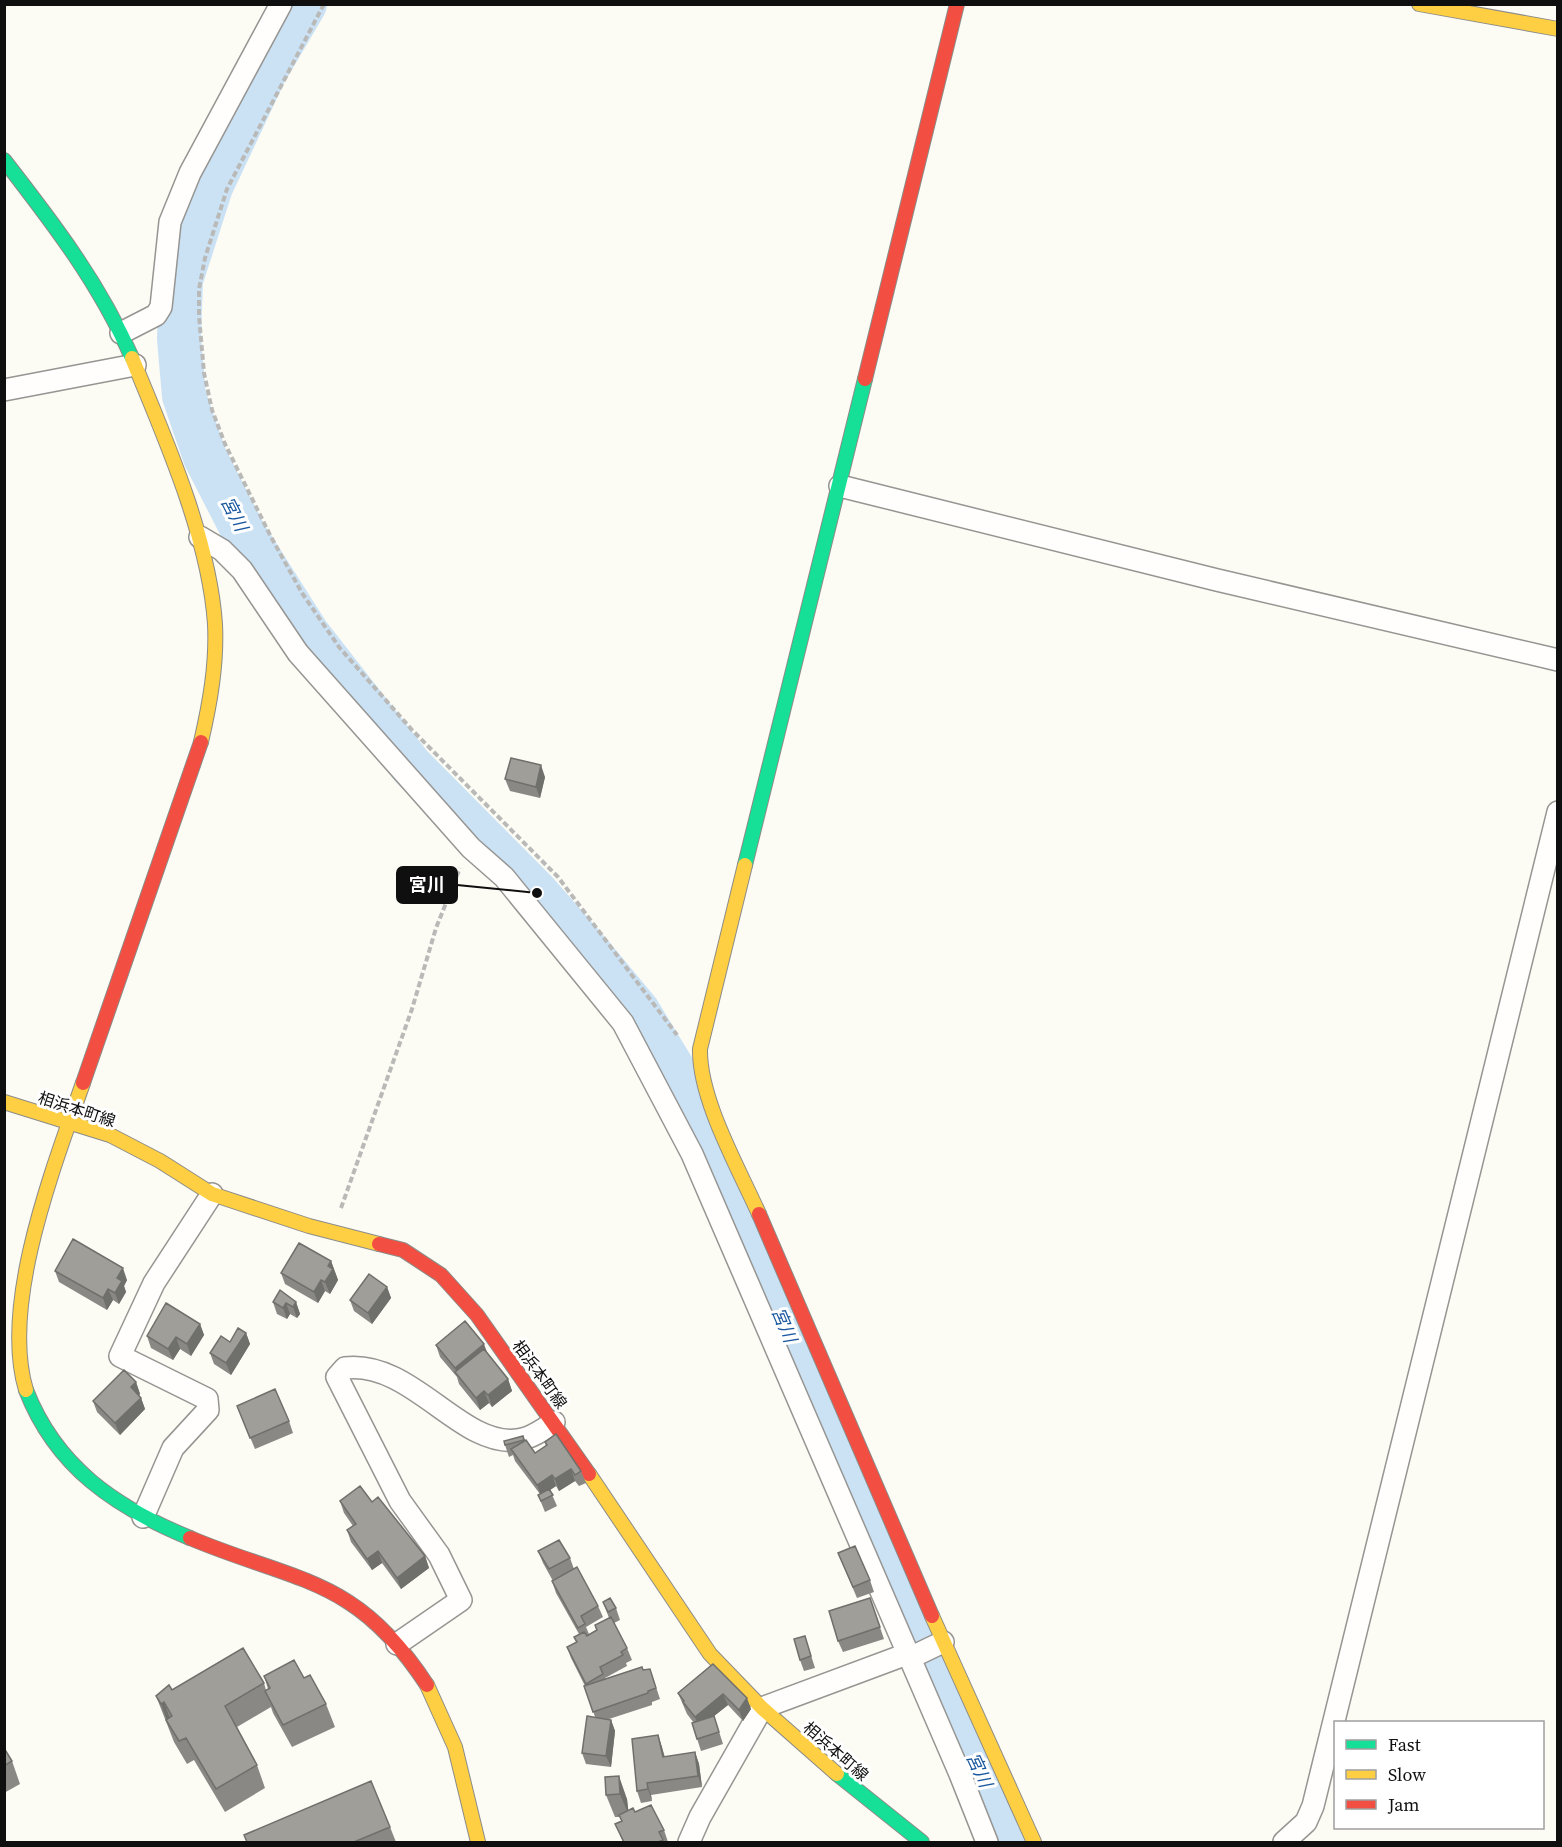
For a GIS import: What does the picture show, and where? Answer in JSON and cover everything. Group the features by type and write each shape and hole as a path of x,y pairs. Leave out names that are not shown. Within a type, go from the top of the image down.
{"main road":[{"path":"957,4 700,1049 701,1080 940,1643 1034,1842"},
{"path":"1419,4 1557,28"},
{"path":"4,160 83,266 121,333 200,537 216,616 214,669 208,717 71,1125 30,1236 11,1348 29,1402 47,1435 65,1460 86,1479 143,1517 199,1542 272,1564 313,1583 364,1611 397,1644 428,1685 440,1713 469,1791 478,1842"},
{"name":"相浜本町線","path":"4,1102 71,1125 110,1135 160,1161 212,1194 332,1232 403,1250 441,1275 477,1315 554,1422 696,1636 762,1708 862,1796 922,1842"}],"street":[{"path":"121,333 156,315 161,307 170,222 189,173 281,4"},
{"path":"4,390 135,365"},
{"path":"840,486 1217,580 1557,660"},
{"path":"200,537 222,550 242,570 298,652 471,848 504,877 623,1023 692,1154 911,1654 987,1842"},
{"path":"1284,1842 1306,1822 1313,1806 1557,812"},
{"path":"143,1517 173,1449 208,1410 207,1400 120,1356 154,1283 212,1194"},
{"path":"397,1644 461,1600 439,1555 400,1501 337,1377 345,1368 360,1366 377,1369 422,1393 480,1432 499,1440 518,1440 539,1432 554,1422"},
{"path":"689,1842 699,1817 762,1708 940,1643"}],"path":[{"path":"324,4 227,189 205,258 199,289 199,316 204,373 212,410 229,452 271,537 302,593 339,647 412,730 558,877 673,1031 683,1041 700,1049"},
{"path":"332,1232 412,1009 436,928 464,858 471,848"}],"building":[{"path":"511,758 541,765 536,787 505,779"},
{"path":"73,1239 123,1268 117,1278 122,1281 115,1293 108,1289 103,1298 55,1271"},
{"path":"299,1243 331,1261 328,1266 333,1269 325,1282 321,1280 314,1292 281,1273"},
{"path":"369,1274 387,1287 368,1313 350,1300"},
{"path":"280,1290 296,1302 293,1307 286,1303 283,1308 273,1302"},
{"path":"166,1303 200,1324 187,1344 176,1337 168,1349 147,1336"},
{"path":"465,1321 484,1344 455,1368 436,1345"},
{"path":"238,1328 246,1333 226,1363 210,1353 221,1336 230,1342"},
{"path":"484,1349 508,1379 488,1395 484,1391 476,1398 455,1372"},
{"path":"124,1370 136,1382 131,1387 141,1398 115,1423 93,1401"},
{"path":"275,1389 289,1421 250,1438 237,1406"},
{"path":"556,1434 581,1471 575,1475 571,1469 555,1479 552,1475 537,1485 511,1449 526,1440 535,1453 547,1445 545,1442"},
{"path":"523,1436 524,1440 505,1445 504,1441"},
{"path":"360,1486 372,1502 378,1497 425,1556 397,1578 378,1551 367,1559 347,1530 356,1524 340,1501"},
{"path":"549,1489 553,1495 541,1501 538,1495"},
{"path":"559,1540 570,1558 549,1569 538,1551"},
{"path":"855,1546 870,1580 853,1587 838,1553"},
{"path":"577,1567 598,1606 581,1616 585,1624 578,1628 552,1581"},
{"path":"610,1598 616,1608 608,1612 603,1602"},
{"path":"870,1598 880,1627 838,1641 829,1611"},
{"path":"611,1617 627,1648 621,1652 623,1655 600,1667 603,1674 586,1684 567,1647 577,1642 574,1637 584,1632 587,1636 597,1630 595,1625"},
{"path":"805,1636 811,1656 800,1660 794,1639"},
{"path":"243,1648 264,1683 225,1706 257,1765 216,1789 186,1738 179,1741 166,1720 172,1716 164,1702 161,1704 156,1696 169,1685 172,1690"},
{"path":"294,1660 304,1678 310,1675 326,1704 283,1725 265,1691 270,1688 264,1676"},
{"path":"713,1664 747,1698 739,1710 723,1694 695,1717 678,1693"},
{"path":"642,1667 643,1670 650,1669 656,1688 648,1693 593,1712 584,1686"},
{"path":"587,1716 611,1720 606,1756 582,1753"},
{"path":"714,1716 719,1732 697,1739 692,1723"},
{"path":"658,1735 663,1757 695,1752 698,1776 647,1783 648,1789 637,1791 632,1739"},
{"path":"4,1748 12,1761 4,1766"},
{"path":"619,1776 620,1794 606,1795 605,1777"},
{"path":"371,1781 390,1827 354,1842 247,1842 244,1835"},
{"path":"651,1805 664,1830 659,1832 663,1840 624,1842 615,1824 622,1821 619,1815 633,1808 635,1812"}],"waterway":[{"name":"宮川","path":"305,4 265,72 211,187 181,280 179,339 184,396 205,457 245,535 308,634 411,766 537,893 594,958 638,1011 672,1067 750,1241 928,1658 1012,1842"}],"traffic: fast":[{"path":"4,160 58,231 90,279 132,358"},
{"path":"745,865 865,379"},
{"path":"26,1390 54,1441 91,1481 137,1513 190,1538"},
{"path":"837,1774 922,1842"}],"traffic: slow":[{"path":"1419,4 1558,29"},
{"path":"132,358 184,488 204,557 211,591 215,624 215,654 210,698 201,742"},
{"path":"745,865 700,1049 701,1069 713,1111 759,1214"},
{"path":"26,1390 20,1356 20,1317 25,1277 45,1194 83,1083"},
{"path":"4,1102 110,1135 160,1161 212,1194 309,1226 379,1244"},
{"path":"589,1474 710,1654 762,1708 837,1774"},
{"path":"932,1616 1034,1842"},
{"path":"427,1685 455,1747 478,1842"}],"traffic: jam":[{"path":"865,379 957,4"},
{"path":"83,1083 201,742"},
{"path":"759,1214 932,1616"},
{"path":"379,1244 403,1250 441,1275 477,1315 589,1474"},
{"path":"190,1538 293,1576 349,1602 375,1622 401,1649 427,1685"}],"place":[{"name":"宮川","path":"537,893"}]}
